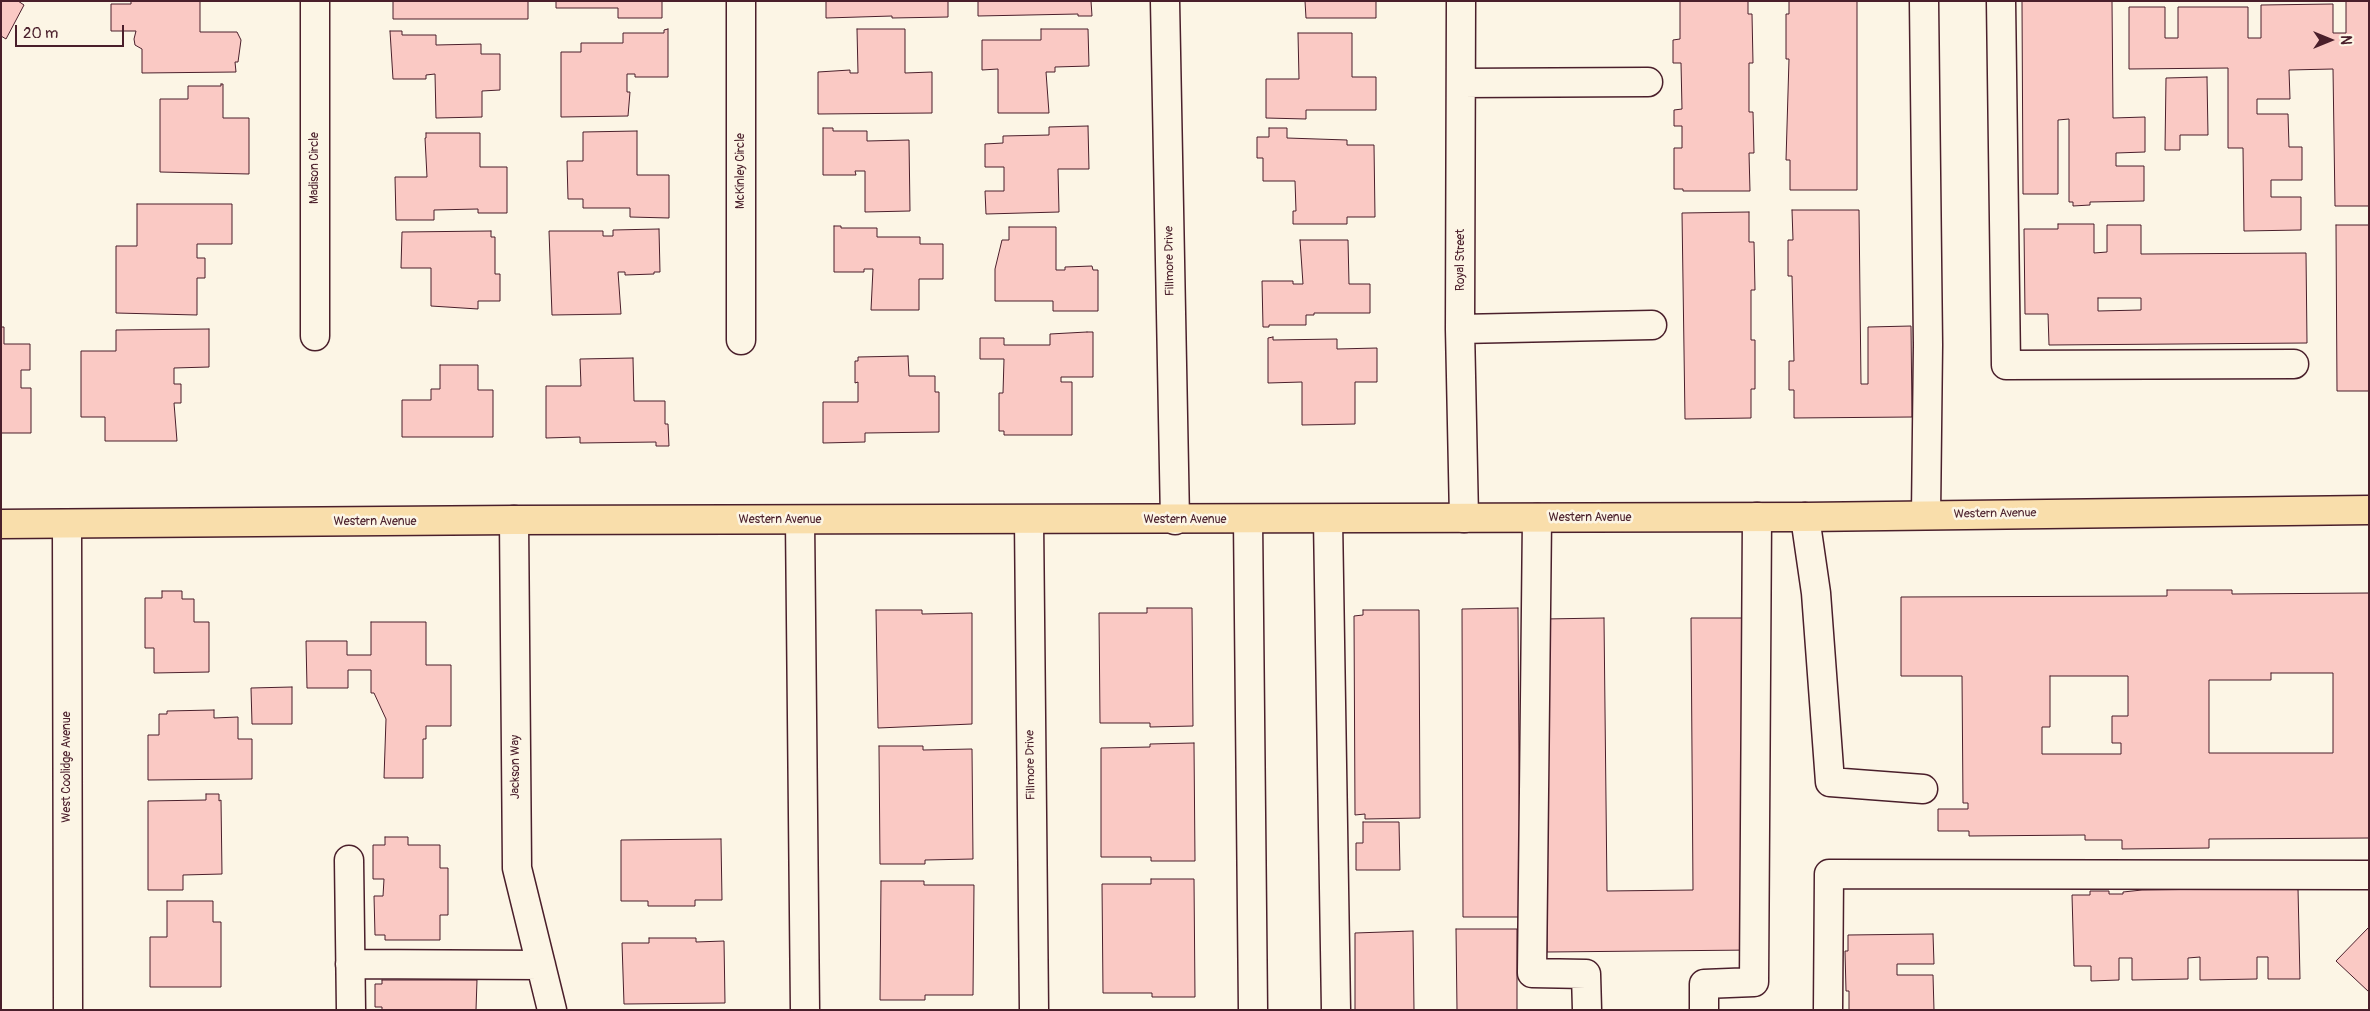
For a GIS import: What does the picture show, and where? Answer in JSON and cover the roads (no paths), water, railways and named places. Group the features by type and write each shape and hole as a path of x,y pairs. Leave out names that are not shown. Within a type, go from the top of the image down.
{"main road":[{"name":"Western Avenue","path":"1,524 67,525 514,520 1175,520 1805,517 2369,510"}],"street":[{"name":"Madison Circle","path":"315,1 315,336"},
{"name":"McKinley Circle","path":"741,1 741,340"},
{"name":"Fillmore Drive","path":"1165,1 1175,520"},
{"name":"Royal Street","path":"1461,1 1460,329 1464,518"},
{"path":"1924,1 1928,345 1926,515"},
{"path":"2001,1 2006,365 2294,364"},
{"path":"1461,83 1648,82"},
{"path":"1460,329 1652,325"},
{"path":"1704,1010 1704,984 1754,982 1757,517"},
{"path":"1805,517 1816,593 1830,782 1923,789"},
{"path":"1536,518 1532,973 1586,974 1587,1010"},
{"path":"1248,519 1253,1010"},
{"path":"1328,519 1336,1010"},
{"name":"Jackson Way","path":"514,520 517,868 552,1010"},
{"path":"800,520 805,1010"},
{"name":"Fillmore Drive","path":"1029,520 1034,1010"},
{"name":"West Coolidge Avenue","path":"67,525 68,1010"},
{"path":"348,860 351,1010"},
{"path":"1828,1010 1829,874 2369,875"},
{"path":"350,964 541,965"}]}
